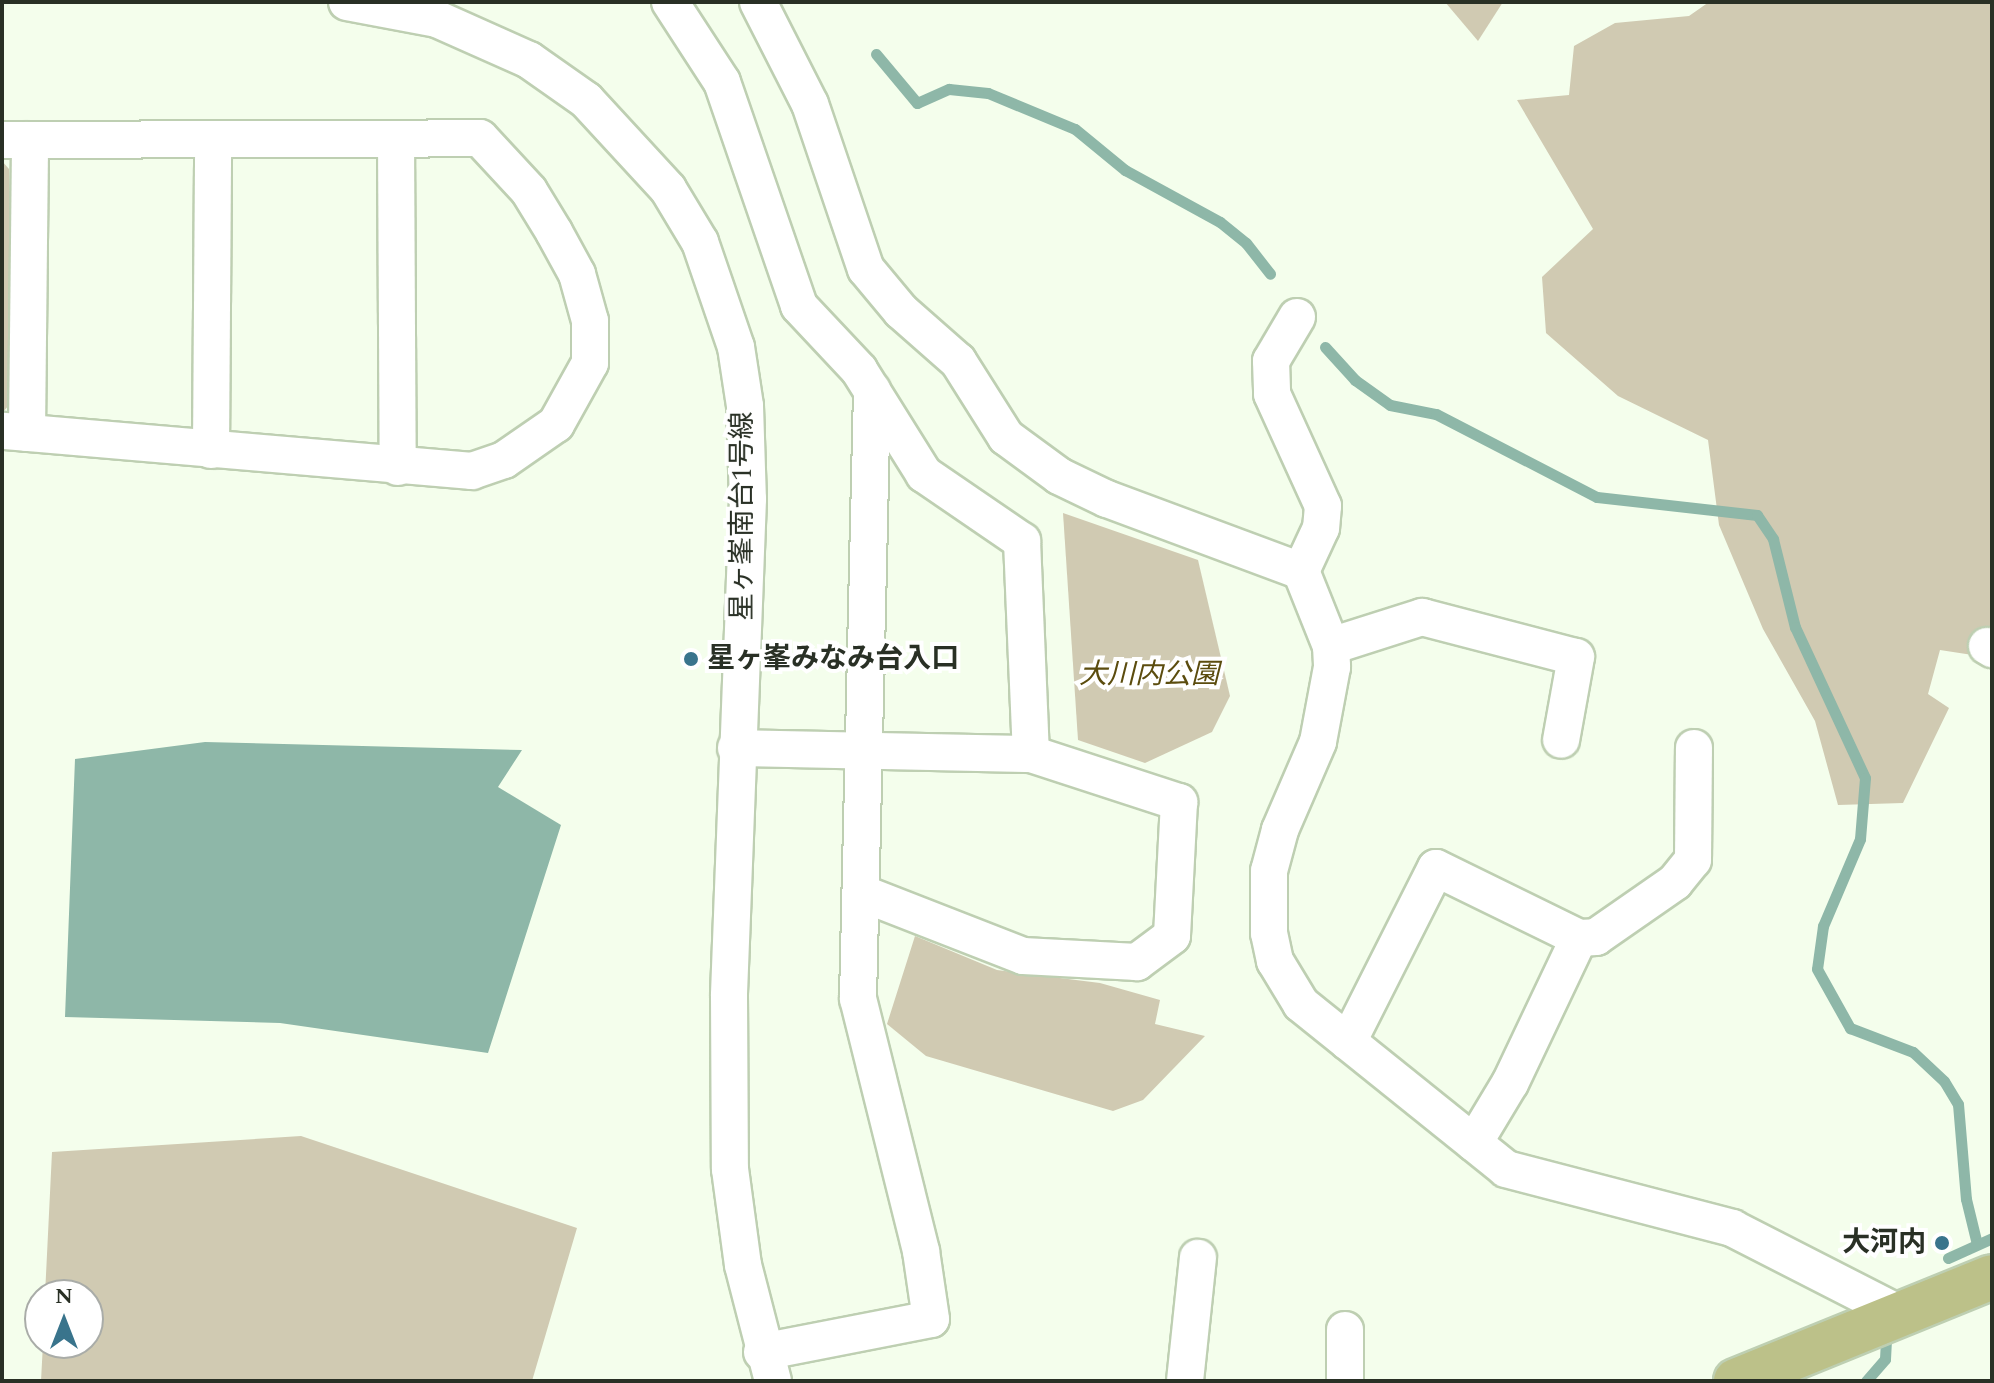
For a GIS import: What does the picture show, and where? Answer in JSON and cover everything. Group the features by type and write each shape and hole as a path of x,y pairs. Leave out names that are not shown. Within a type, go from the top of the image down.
{"main road":[{"path":"1736,1381 1992,1277"}],"street":[{"name":"星ヶ峯南台1号線","path":"347,2 397,5 437,19 529,60 586,100 668,189 700,242 736,347 745,406 748,499 736,748 730,1169 743,1265 768,1366"},
{"path":"670,2 722,82 799,306 872,390 924,474 1022,541 1031,754"},
{"path":"758,2 810,104 866,269 901,311 958,361 1006,437 1059,476 1107,499 1301,571"},
{"path":"480,138 541,212 577,274 590,321 590,363 575,396 556,424 531,444 472,471 14,432 16,140 213,139 480,138"},
{"path":"211,450 213,139"},
{"path":"396,139 398,467"},
{"path":"1297,317 1271,361 1272,394 1323,506 1321,528 1301,571 1331,646 1318,742 1280,830 1269,871 1269,933 1288,989 1348,1042 1506,1169 1732,1228 1900,1314"},
{"path":"768,1366 931,1319 921,1251 862,1021 861,893 872,390"},
{"path":"1331,646 1422,617 1576,657 1561,740"},
{"path":"736,748 1031,754 1179,802 1172,936 1137,962 1023,956 861,893"},
{"path":"1348,1042 1436,868 1579,938 1596,937 1675,882 1693,860 1694,748"},
{"path":"1474,1143 1510,1083 1579,938"},
{"path":"1185,1381 1198,1258"},
{"path":"1345,1330 1345,1381"}],"green space":[{"path":"1445,2 1503,2 1478,41"},
{"path":"1709,2 1992,2 1992,658 1940,650 1928,694 1949,708 1903,803 1838,805 1815,721 1763,629 1719,525 1708,440 1618,396 1546,333 1542,277 1593,229 1517,100 1569,95 1574,46 1615,23 1689,16"},
{"path":"2,161 9,169 11,403 2,413"},
{"name":"大川内公園","path":"1063,513 1198,560 1230,696 1212,732 1145,763 1078,740"},
{"path":"915,936 997,970 1100,983 1160,1000 1155,1024 1205,1036 1143,1100 1113,1111 926,1056 887,1024"},
{"path":"301,1136 577,1228 532,1381 41,1381 42,1359 104,1359 104,1279 46,1279 52,1152"}],"shaded area":[{"path":"205,742 522,750 498,787 561,825 488,1053 280,1023 65,1017 75,759"}],"waterway":[{"path":"876,54 917,103 949,89 988,93 1075,129 1125,170 1220,222 1246,243 1270,274"},
{"path":"1325,347 1355,380 1390,405 1436,414 1597,497 1757,515 1773,539 1795,627 1865,778 1860,839 1823,926 1817,969 1850,1028 1913,1052 1944,1081 1958,1104 1966,1199 1977,1244"},
{"path":"1948,1258 1992,1238"},
{"path":"1866,1381 1885,1359 1886,1338"}],"place":[{"name":"星ヶ峯みなみ台入口","path":"691,659"},
{"name":"大河内","path":"1942,1243"}]}
